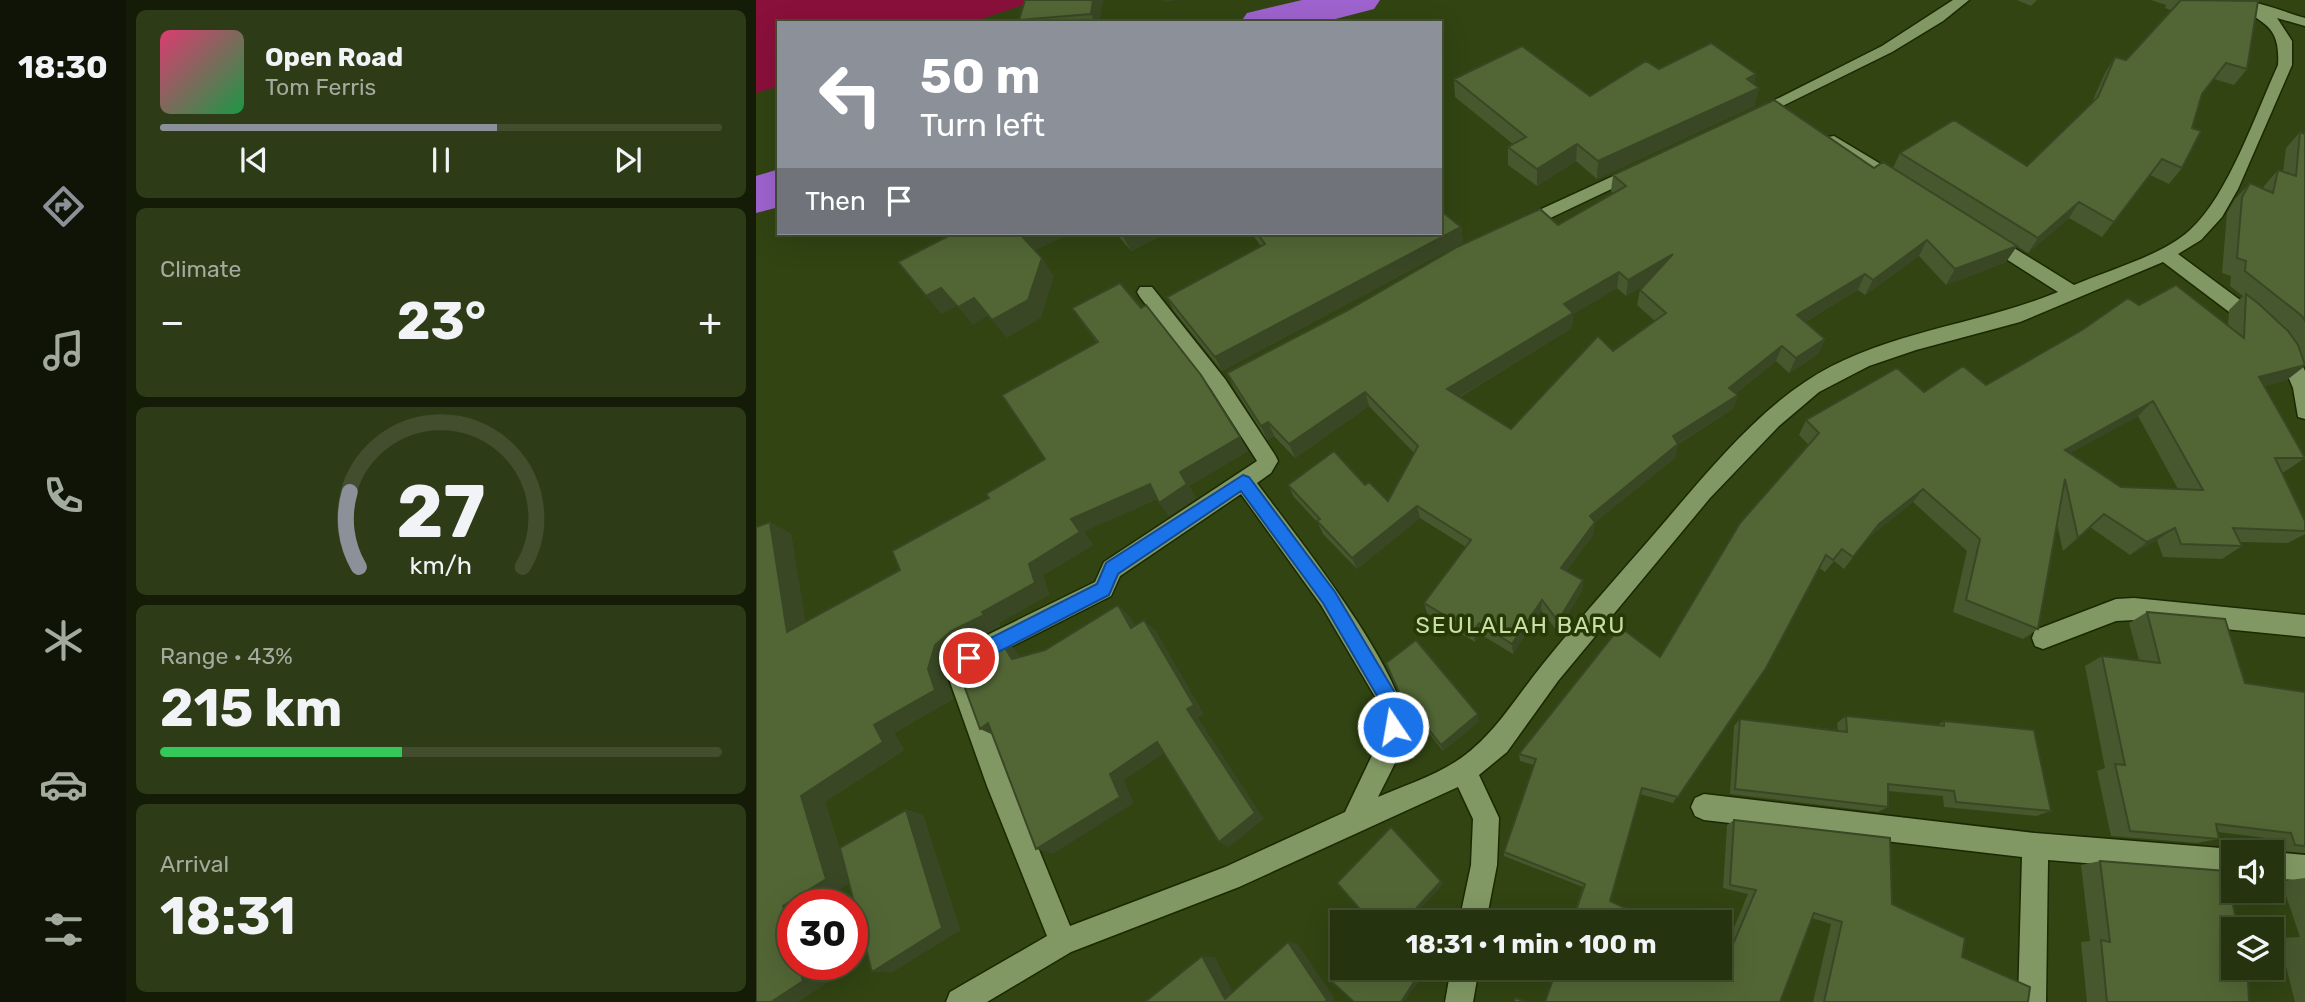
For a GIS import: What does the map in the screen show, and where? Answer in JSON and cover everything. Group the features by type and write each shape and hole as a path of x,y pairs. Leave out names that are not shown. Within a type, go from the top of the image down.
{"street":[{"path":"1740,122 1782,108 1875,58 1934,22 1962,0"},
{"path":"2247,4 2305,22"},
{"path":"960,1002 1063,942 1230,878 1464,771 1498,743 1550,673 1703,492 1772,420 1812,387 1862,361 1914,343 2014,317 2165,254 2195,236 2216,213 2230,190 2292,46 2276,25 2247,4"},
{"path":"1822,134 1913,192"},
{"path":"1499,235 1656,161"},
{"path":"1970,228 2073,293"},
{"path":"2165,254 2279,341 2293,363 2303,388 2305,411"},
{"path":"1063,942 1000,786 961,679 963,665 977,652 1103,589 1112,569 1264,467 1267,458 1224,381 1146,292"},
{"path":"1243,481 1329,598 1388,697 1393,727 1389,747 1353,823"},
{"path":"2043,638 2116,610 2134,609 2305,626"},
{"path":"1464,771 1486,818 1484,865 1476,910"},
{"path":"1704,807 2035,846 2221,861"},
{"path":"2032,1002 2035,846"},
{"path":"2284,866 2305,868"},
{"path":"1459,1002 1463,980"}],"shaded area":[{"path":"756,0 1038,0 975,21 777,21 777,87 756,93"}],"building":[{"path":"1025,0 1093,0 1091,14 1019,20"},
{"path":"2181,0 2258,1 2247,69 2226,63 2202,94 2192,128 2201,131 2182,168 2162,159 2114,222 2079,202 2038,238 1900,153 1954,120 2027,166 2098,97 2115,57 2126,60"},
{"path":"1711,43 1756,74 1747,79 1759,88 1598,161 1577,144 1537,169 1508,147 1526,137 1454,79 1522,46 1590,96 1646,61 1659,69"},
{"path":"1774,100 1874,168 1883,162 2017,246 1955,269 1927,240 1873,280 1865,274 1797,315 1825,339 1796,358 1782,346 1729,388 1738,395 1673,436 1678,444 1590,516 1595,522 1561,568 1583,580 1558,621 1542,600 1512,644 1479,623 1473,632 1424,603 1471,540 1417,506 1352,558 1288,485 1334,451 1365,485 1369,482 1388,501 1418,446 1365,392 1289,444 1268,422 1261,426 1227,373 1348,310 1457,247 1540,209 1558,225 1626,186 1613,175","holes":["1673,254 1640,290 1666,313 1613,351 1598,336 1511,429 1447,389 1573,313 1564,304 1619,272 1628,280"]},
{"path":"2300,132 2305,134 2305,321 2245,271 2246,261 2237,258 2242,197 2250,183 2273,193 2278,170 2296,176"},
{"path":"1442,212 1461,227 1215,357 1167,297 1265,244 1258,235 1442,235"},
{"path":"950,235 1021,235 1042,258 1028,300 992,320 974,298 958,307 941,288 926,296 898,262"},
{"path":"1120,283 1141,308 1146,305 1201,375 1240,437 1180,472 1187,484 1159,503 1150,484 1071,519 1080,532 1029,564 1035,583 982,612 984,615 951,631 935,645 928,669 935,690 874,725 883,742 801,796 826,879 810,889 777,889 777,980 803,981 771,1002 756,1002 756,527 770,522 787,632 900,570 892,551 989,498 986,494 1045,459 1002,395 1098,342 1072,308"},
{"path":"2176,285 2244,338 2246,294 2288,331 2298,345 2305,365 2259,377 2305,458 2275,458 2305,521 2305,531 2233,528 2242,546 2181,544 2175,528 2147,542 2104,514 2078,538 2065,479 2038,629 1966,600 1980,539 1923,489 1879,524 1853,557 1842,549 1833,560 1826,555 1766,668 1678,797 1642,788 1610,901 1629,910 1576,910 1585,884 1504,852 1536,759 1519,754 1620,627 1660,657 1740,523 1819,433 1806,420 1897,368 1924,392 1963,366 1986,385 2082,330 2128,298 2139,305","holes":["2153,401 2203,490 2121,487 2065,450"]},
{"path":"1118,605 1131,628 1144,620 1194,705 1187,709 1255,813 1219,842 1157,742 1110,774 1120,797 1036,849 988,723 980,729 958,669 959,662 970,652 999,638 1012,659 1045,650"},
{"path":"2147,612 2225,619 2245,683 2305,692 2305,846 2295,845 2291,833 2216,824 2219,839 2130,831 2115,764 2125,765 2102,656 2160,663"},
{"path":"1416,640 1478,714 1441,745 1398,690 1386,663"},
{"path":"1846,716 1944,726 1944,721 2034,730 2051,811 1956,802 1954,791 1888,784 1888,807 1735,789 1740,719 1847,732"},
{"path":"906,810 942,928 872,972 868,956 868,889 851,889 840,848"},
{"path":"1734,820 1890,838 1892,904 1965,938 1962,957 2030,987 2028,1002 1824,1002 1842,922 1814,913 1780,1002 1545,1002 1553,980 1732,980 1732,947 1756,890 1730,885"},
{"path":"1391,827 1441,881 1415,910 1361,910 1337,883"},
{"path":"2100,861 2221,871 2221,903 2233,903 2236,917 2221,917 2221,980 2248,980 2249,1002 2107,1002 2101,940 2110,942"},
{"path":"1288,942 1327,1000 1325,1002 1145,1002 1202,956 1225,999"},
{"path":"1330,980 1415,980 1401,1002 1354,1002"}],"waterway":[{"path":"1271,21 1358,0"},
{"path":"756,195 777,188"}],"district":[{"name":"SEULALAH BARU","path":"1521,625"}],"route":[{"path":"969,658 1103,589 1112,569 1243,481 1329,598 1388,697 1393,727"}]}
